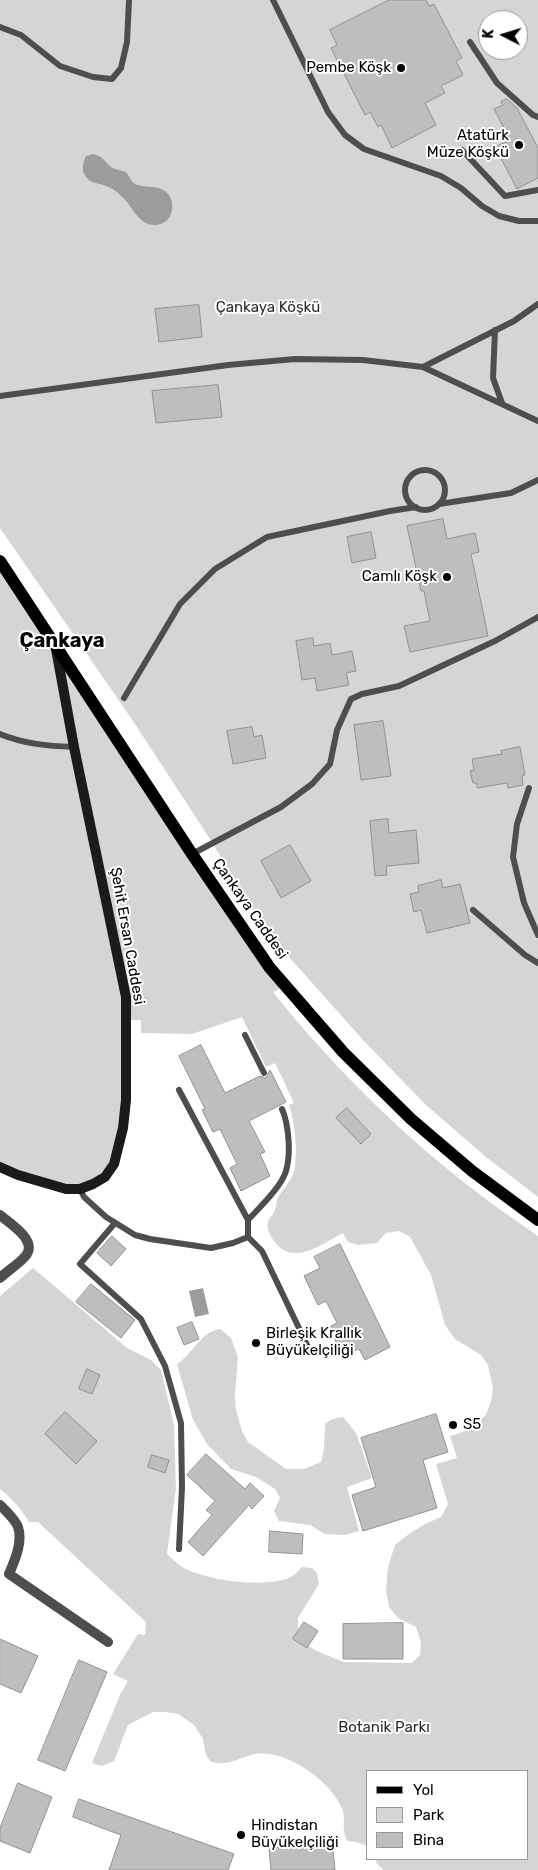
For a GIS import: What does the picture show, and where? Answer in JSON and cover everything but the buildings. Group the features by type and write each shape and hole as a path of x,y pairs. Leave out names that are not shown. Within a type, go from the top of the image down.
{"main road":[{"name":"Çankaya Caddesi","path":"0,561 192,854 270,968 343,1052 411,1119 456,1158 538,1220"},
{"name":"Şehit Ersan Caddesi","path":"56,648 74,747 126,996 126,1100 119,1146 114,1164 105,1177 80,1189"},
{"path":"0,1167 18,1176 43,1184 66,1189 80,1189"}],"street":[{"path":"0,1215 25,1237 29,1244 27,1254 0,1278"},
{"path":"0,1505 18,1527 19,1545 15,1561 4,1576 108,1642"}],"lane":[{"path":"0,28 21,35 60,66 92,77 112,79 121,68 127,42 129,0"},
{"path":"273,0 328,112 345,135 364,149 441,176 499,216 519,221 538,221"},
{"path":"470,42 497,83 533,115 538,117"},
{"path":"462,150 505,196 538,190"},
{"path":"423,367 514,321 538,304"},
{"path":"495,330 493,378 502,403"},
{"path":"0,396 228,365 296,360 363,360 423,367 538,421"},
{"path":"416,507 406,497 406,486 410,477 423,470 433,472 444,483 445,493 439,504"},
{"path":"124,698 180,604 215,568 267,537 390,511 416,507 427,510 439,504 511,493 538,480"},
{"path":"192,854 281,807 312,784 330,764 337,730 351,699 362,694 399,686 495,641 538,617"},
{"path":"0,734 33,744 74,747"},
{"path":"529,788 517,824 513,857 524,903 538,935"},
{"path":"473,910 524,954 538,963"},
{"path":"246,1035 264,1073"},
{"path":"179,1090 248,1220 248,1237 262,1251 309,1349"},
{"path":"248,1220 272,1194 286,1171 289,1144 286,1119 282,1109"},
{"path":"80,1189 84,1197 115,1223 135,1235 210,1248 234,1243 248,1237"},
{"path":"115,1223 80,1264 141,1320 165,1366 181,1423 182,1487 179,1549"}],"green space":[{"name":"Çankaya Köşkü","path":"0,0 538,0 538,1197 486,1157 426,1105 363,1040 290,958 253,910 208,836 131,718 0,528"},
{"name":"Botanik Parkı","path":"0,561 286,986 273,992 338,1067 386,1115 461,1180 538,1236 538,1870 384,1870 375,1860 528,1860 528,1770 366,1770 366,1846 347,1841 344,1831 344,1813 337,1800 328,1788 305,1768 277,1756 264,1754 251,1755 226,1763 210,1761 206,1755 203,1739 194,1725 178,1714 153,1712 128,1725 114,1761 102,1766 92,1763 120,1695 128,1681 113,1674 138,1634 145,1635 146,1622 38,1522 29,1522 16,1504 0,1489 0,1296 33,1268 127,1348 151,1360 161,1370 174,1425 176,1488 167,1554 186,1569 209,1577 236,1582 250,1583 286,1579 302,1567 312,1568 317,1573 319,1584 298,1618 298,1634 306,1645 344,1662 412,1663 420,1655 421,1642 416,1627 398,1618 389,1607 386,1591 388,1567 395,1545 425,1524 441,1517 448,1504 436,1464 457,1458 450,1436 466,1431 486,1415 493,1388 488,1365 481,1355 455,1339 445,1325 431,1275 410,1237 399,1231 386,1233 377,1243 359,1245 348,1242 343,1233 317,1247 299,1253 291,1253 282,1249 275,1242 268,1230 268,1221 275,1210 278,1197 290,1180 295,1167 296,1140 289,1105 294,1103 275,1063 266,1067 242,1017 192,1034 141,1033 141,1020 126,1020 126,1100 105,1177 80,1189 0,1167"},
{"path":"220,1329 231,1338 238,1357 235,1394 236,1410 242,1431 248,1442 286,1469 304,1469 321,1462 324,1449 325,1424 332,1419 343,1417 356,1433 372,1478 347,1487 359,1531 345,1535 325,1534 310,1525 279,1521 274,1511 280,1498 275,1489 256,1477 231,1469 207,1444 193,1420 177,1364 183,1360 202,1338"}],"shaded area":[{"path":"93,154 101,157 113,168 125,172 135,184 165,191 169,195 172,206 170,216 166,221 156,225 145,222 136,215 117,192 88,179 83,172 83,164 86,156"},
{"path":"203,1288 209,1314 195,1317 189,1291"}],"place":[{"name":"Pembe Köşk","path":"401,68"},
{"name":"Atatürk Müze Köşkü","path":"519,145"},
{"name":"Camlı Köşk","path":"447,577"},
{"name":"Birleşik Krallık Büyükelçiliği","path":"256,1343"},
{"name":"S5","path":"453,1425"},
{"name":"Hindistan Büyükelçiliği","path":"241,1835"}],"district":[{"name":"Çankaya","path":"62,641"}]}
